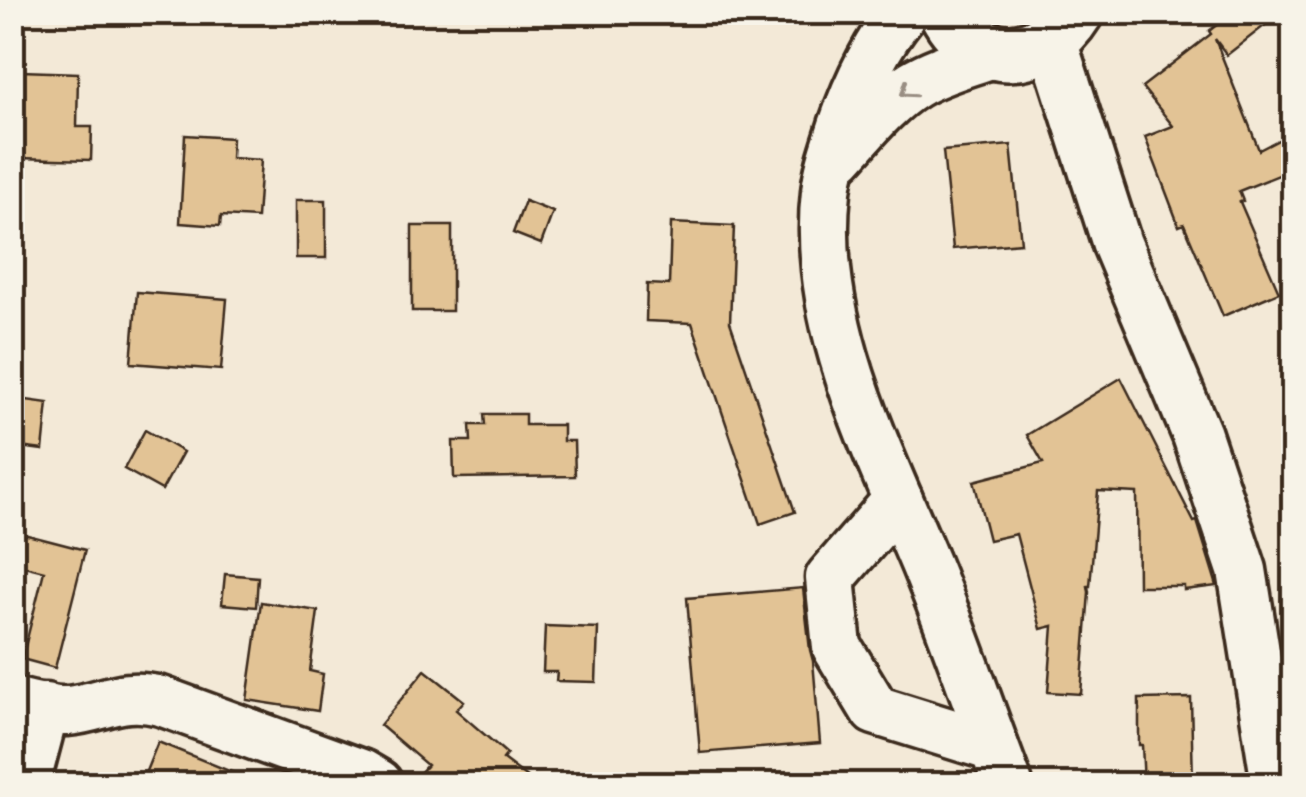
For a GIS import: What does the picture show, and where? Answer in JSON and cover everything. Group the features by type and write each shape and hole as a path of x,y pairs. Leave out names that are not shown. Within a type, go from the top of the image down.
{"main road":[{"path":"947,12 963,35 996,52 1034,50 1076,24"}],"street":[{"path":"903,12 884,35 854,93 831,166 824,255 830,306 863,416 958,643 1001,766"},
{"path":"1076,24 1117,244 1197,435 1242,570 1276,784"},
{"path":"831,166 884,108 913,85 996,52"},
{"path":"898,500 830,578 836,647 875,710 1001,766"},
{"path":"25,784 29,705 70,711 142,696 361,774 378,784"}],"building":[{"path":"1233,12 1282,12 1227,55 1215,39 1259,150 1294,132 1294,169 1239,191 1243,201 1240,202 1279,292 1223,316 1184,224 1179,226 1145,137 1173,126 1142,87"},
{"path":"21,71 78,73 77,127 92,127 91,160 18,158 18,129 12,129 12,91 21,92"},
{"path":"185,135 232,138 231,158 261,160 257,218 221,216 220,226 180,223"},
{"path":"1011,145 1021,243 953,249 943,151"},
{"path":"296,200 326,200 326,258 296,258"},
{"path":"525,201 553,212 541,244 513,233"},
{"path":"671,223 734,226 730,322 795,512 760,524 692,323 646,321 647,284 669,285"},
{"path":"412,226 452,226 452,311 412,311"},
{"path":"137,292 227,299 221,370 131,363"},
{"path":"1121,378 1194,522 1197,521 1217,586 1184,590 1184,586 1138,586 1137,493 1098,491 1081,694 1048,692 1053,626 1041,629 1016,534 989,540 974,481 1043,463 1027,435"},
{"path":"12,398 48,403 43,450 12,446"},
{"path":"484,414 525,414 525,425 563,425 563,441 574,441 575,476 454,478 453,441 471,441 470,425 485,425"},
{"path":"145,430 183,452 162,490 124,469"},
{"path":"12,531 85,550 55,668 22,659 44,571 12,563"},
{"path":"225,574 258,577 256,607 222,604"},
{"path":"803,588 820,743 700,753 687,598"},
{"path":"261,602 318,611 310,671 323,674 318,711 247,700"},
{"path":"545,626 598,628 596,682 556,681 557,672 543,672"},
{"path":"425,670 464,701 456,710 507,754 503,759 536,784 410,784 427,765 380,725"},
{"path":"1191,698 1193,784 1144,784 1139,699"},
{"path":"158,742 261,784 165,784 144,776"}]}
